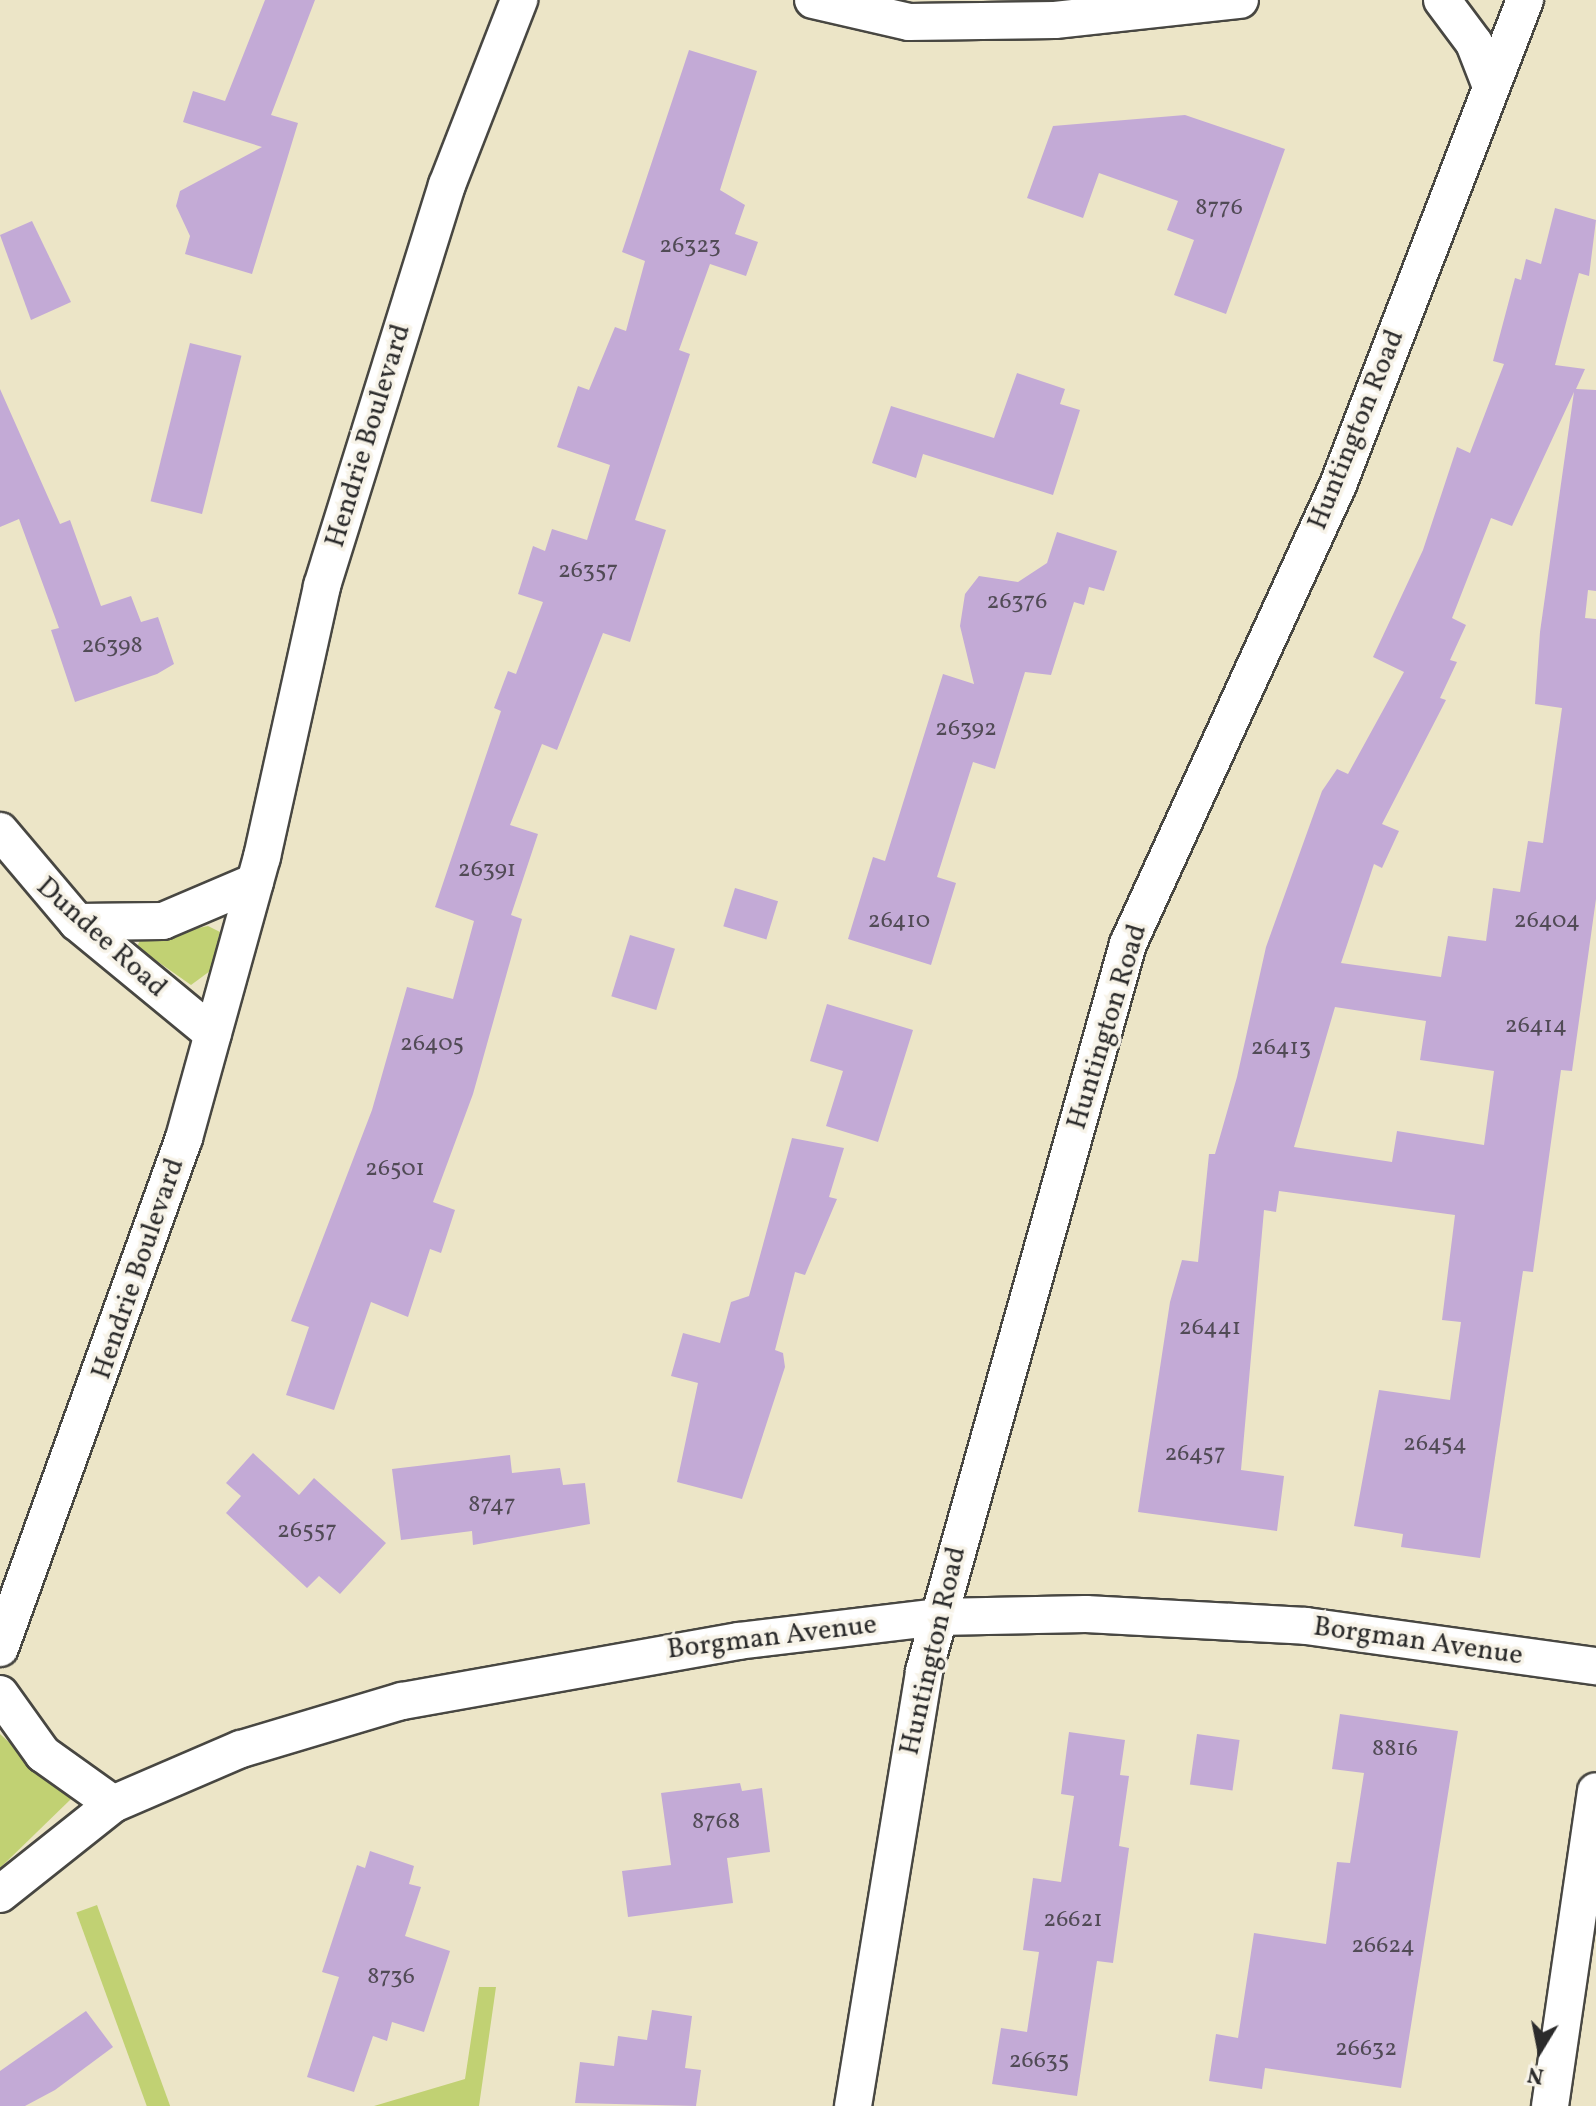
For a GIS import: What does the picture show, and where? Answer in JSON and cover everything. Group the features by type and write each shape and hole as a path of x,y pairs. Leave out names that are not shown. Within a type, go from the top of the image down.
{"street":[{"name":"Hendrie Boulevard","path":"0,1648 180,1152 255,882 322,586 447,185 519,0"},
{"path":"813,0 909,22 1055,20 1240,0"},
{"path":"1442,0 1474,43 1490,84"},
{"name":"Huntington Road","path":"853,2106 895,1827 938,1617 1128,944 1338,485 1490,84 1525,0"},
{"name":"Dundee Road","path":"0,831 77,922 213,1034"},
{"path":"77,922 163,921 255,882"},
{"name":"Borgman Avenue","path":"0,1894 113,1804 241,1749 402,1701 564,1666 938,1617 1259,1623 1596,1666"},
{"path":"0,1694 43,1754 113,1804"},
{"path":"1550,2106 1596,1791"}],"green space":[{"path":"208,926 220,932 210,971 191,985 137,947 140,940"},
{"path":"0,1734 71,1799 0,1868"},
{"path":"97,1905 170,2106 147,2106 76,1913"},
{"path":"479,1987 496,1987 479,2106 374,2106 465,2079"}],"building":[{"path":"265,0 315,0 271,115 298,123 252,274 185,254 190,236 176,206 180,191 262,147 183,122 193,91 225,101"},
{"path":"689,50 757,71 720,190 745,205 735,234 758,242 746,276 710,264 679,350 690,354 635,520 666,530 630,642 603,633 557,750 542,744 510,825 538,834 511,915 522,919 473,1094 433,1202 455,1210 441,1253 430,1249 408,1317 371,1302 334,1410 286,1395 309,1327 291,1321 372,1110 407,987 453,999 474,921 435,907 501,711 494,708 508,671 516,674 543,602 518,594 533,546 545,551 552,529 587,540 610,465 557,447 578,386 589,390 615,327 626,331 645,261 622,252"},
{"path":"1185,115 1285,149 1226,314 1174,295 1194,240 1167,230 1178,201 1099,173 1083,218 1027,198 1053,126"},
{"path":"1555,208 1596,220 1589,276 1579,273 1555,365 1585,369 1576,389 1596,390 1596,591 1588,590 1585,618 1596,619 1596,899 1572,1071 1561,1070 1533,1272 1523,1271 1480,1558 1401,1547 1403,1534 1354,1526 1379,1390 1450,1400 1461,1322 1442,1320 1455,1215 1279,1191 1276,1212 1264,1210 1241,1470 1284,1476 1277,1531 1138,1512 1170,1302 1182,1260 1198,1262 1209,1154 1215,1154 1237,1077 1266,947 1322,791 1337,769 1348,774 1404,672 1373,657 1423,550 1457,447 1470,453 1504,364 1493,361 1515,278 1521,280 1526,259 1541,264","holes":["1574,392 1540,632 1535,704 1562,708 1543,843 1528,841 1520,892 1493,888 1486,941 1448,936 1441,977 1341,963 1374,864 1382,868 1399,831 1382,824 1446,700 1440,698 1457,662 1450,660 1466,625 1452,618 1491,518 1512,526","1335,1007 1426,1021 1420,1060 1494,1071 1484,1145 1397,1131 1392,1162 1294,1147"]},
{"path":"32,221 71,302 31,320 0,235"},
{"path":"190,343 241,356 202,514 151,501"},
{"path":"1017,373 1065,389 1060,404 1080,410 1053,495 923,454 916,478 872,463 891,406 994,438"},
{"path":"0,389 60,524 70,520 101,606 131,596 141,622 158,617 174,664 157,674 75,702 51,630 59,628 19,519 0,527"},
{"path":"1057,532 1117,551 1104,591 1089,587 1084,605 1074,602 1051,675 1025,672 995,769 973,762 937,877 956,883 931,965 848,939 873,857 885,861 943,674 974,684 960,626 965,594 979,576 1018,582 1047,563"},
{"path":"735,888 778,901 766,939 723,926"},
{"path":"630,935 675,949 656,1010 611,996"},
{"path":"827,1004 913,1030 878,1142 826,1126 843,1071 810,1061"},
{"path":"792,1138 844,1148 829,1197 837,1199 805,1275 795,1272 775,1350 783,1353 785,1367 742,1499 677,1482 698,1383 671,1376 683,1333 720,1343 731,1302 749,1296"},
{"path":"253,1453 299,1495 314,1478 386,1543 340,1594 319,1576 307,1588 226,1513 241,1496 226,1483"},
{"path":"510,1455 512,1473 560,1468 563,1485 585,1483 590,1524 473,1545 472,1531 401,1540 392,1469"},
{"path":"1340,1714 1458,1731 1401,2088 1265,2068 1262,2089 1209,2081 1216,2034 1238,2038 1254,1933 1326,1944 1337,1862 1350,1863 1364,1773 1332,1769"},
{"path":"1069,1732 1125,1740 1120,1775 1129,1776 1119,1846 1129,1848 1113,1963 1097,1961 1077,2096 992,2084 1001,2028 1027,2032 1039,1952 1023,1950 1033,1878 1061,1882 1074,1796 1061,1794"},
{"path":"1197,1734 1240,1740 1232,1790 1190,1785"},
{"path":"740,1783 742,1791 762,1788 770,1852 727,1858 733,1903 628,1917 622,1871 671,1865 661,1793"},
{"path":"370,1851 414,1866 409,1884 421,1887 405,1936 450,1951 424,2032 392,2022 387,2041 373,2036 354,2092 307,2077 339,1977 322,1972 357,1865 365,1868"},
{"path":"652,2010 692,2016 685,2068 701,2070 696,2106 575,2103 580,2062 614,2066 618,2036 647,2040"},
{"path":"86,2011 113,2047 55,2090 25,2106 0,2106 0,2071"}]}
